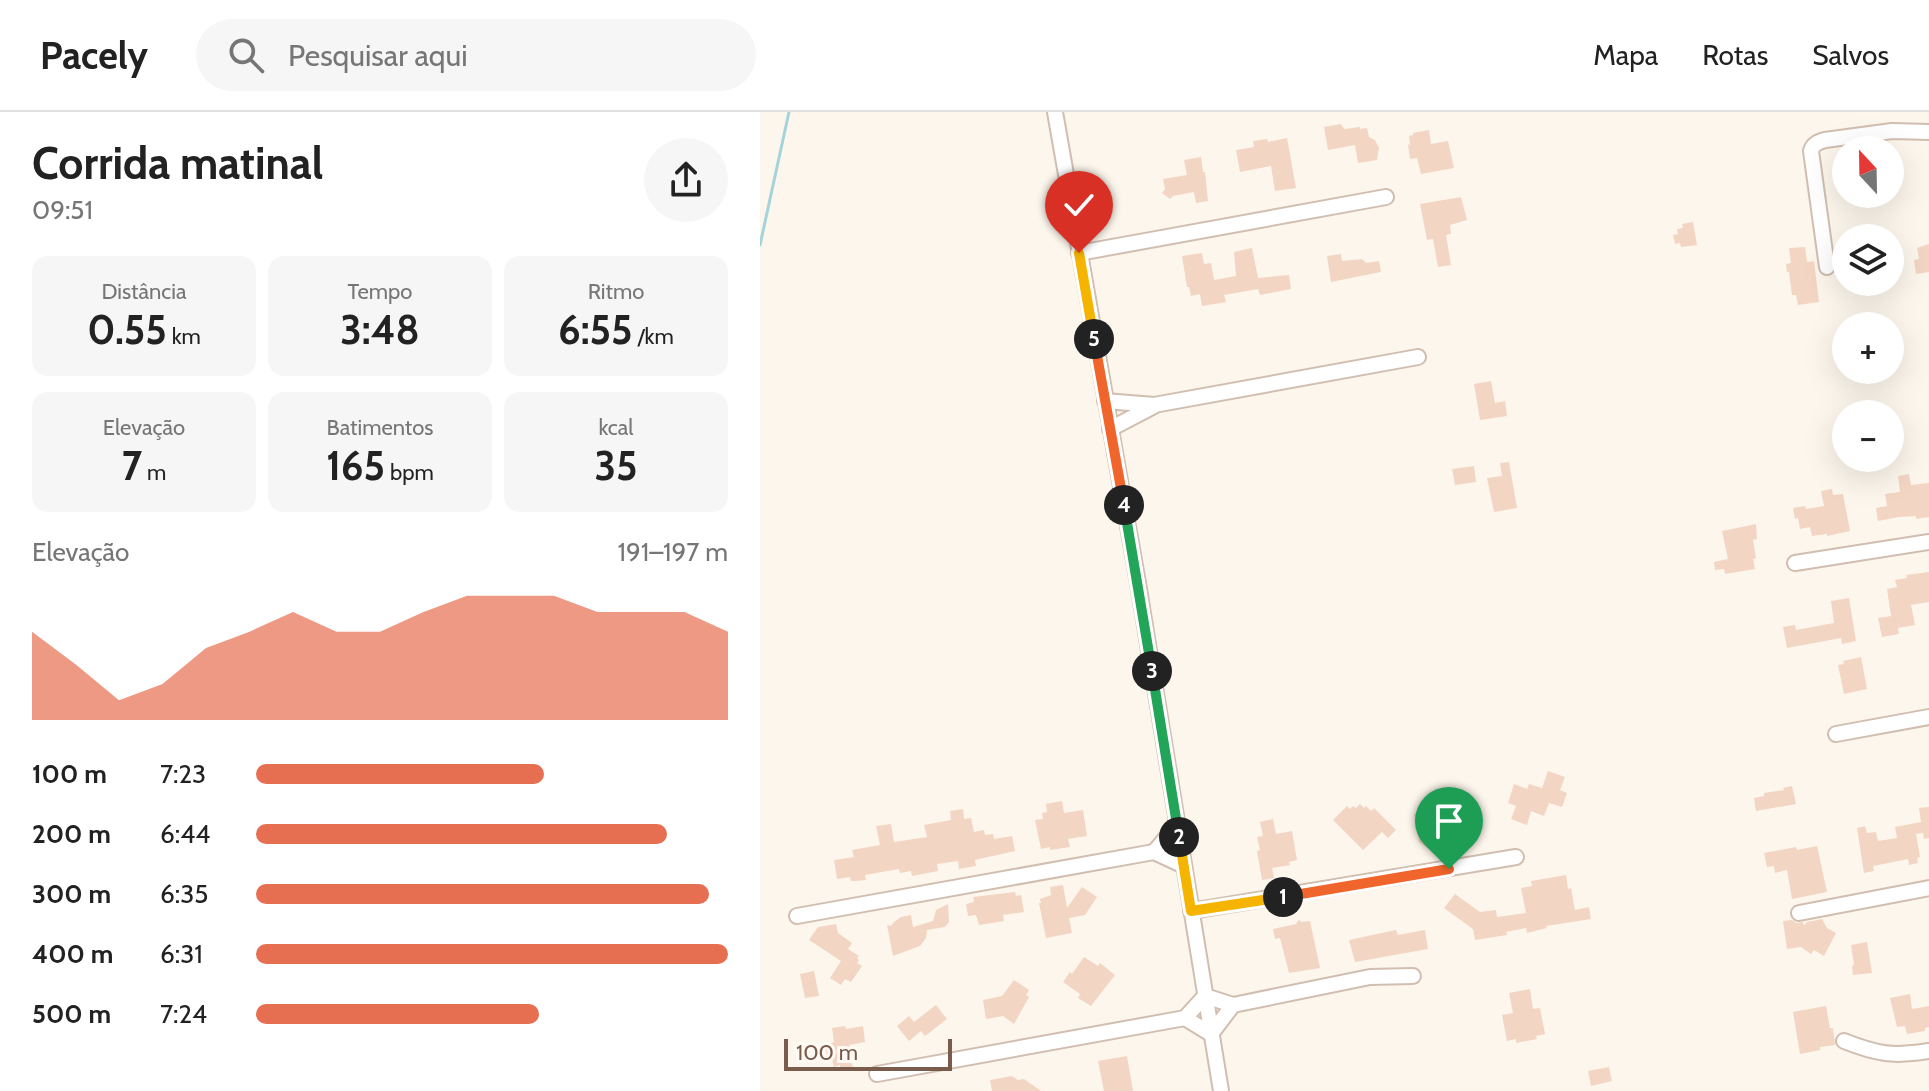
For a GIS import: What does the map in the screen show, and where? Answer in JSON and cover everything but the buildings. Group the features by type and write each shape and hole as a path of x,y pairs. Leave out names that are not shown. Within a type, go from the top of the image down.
{"street":[{"path":"1055,112 1138,583 1221,1091"},
{"path":"1827,267 1812,147 1825,140 1878,133 1929,132"},
{"path":"1079,253 1386,197"},
{"path":"1105,401 1154,405 1418,357"},
{"path":"1110,429 1154,405"},
{"path":"1795,563 1929,542"},
{"path":"1836,734 1929,717"},
{"path":"1154,852 1177,825"},
{"path":"797,916 1154,852 1184,866"},
{"path":"1191,911 1516,857"},
{"path":"1799,913 1929,888"},
{"path":"1205,996 1233,1005 1370,977 1413,976"},
{"path":"877,1074 1185,1018 1205,996"},
{"path":"1211,1034 1233,1005"},
{"path":"1185,1018 1211,1034"},
{"path":"1844,1041 1887,1055 1929,1051"}],"waterway":[{"path":"760,245 789,112"}],"route":[{"path":"1079,253 1138,583 1191,911 1449,869"}]}
